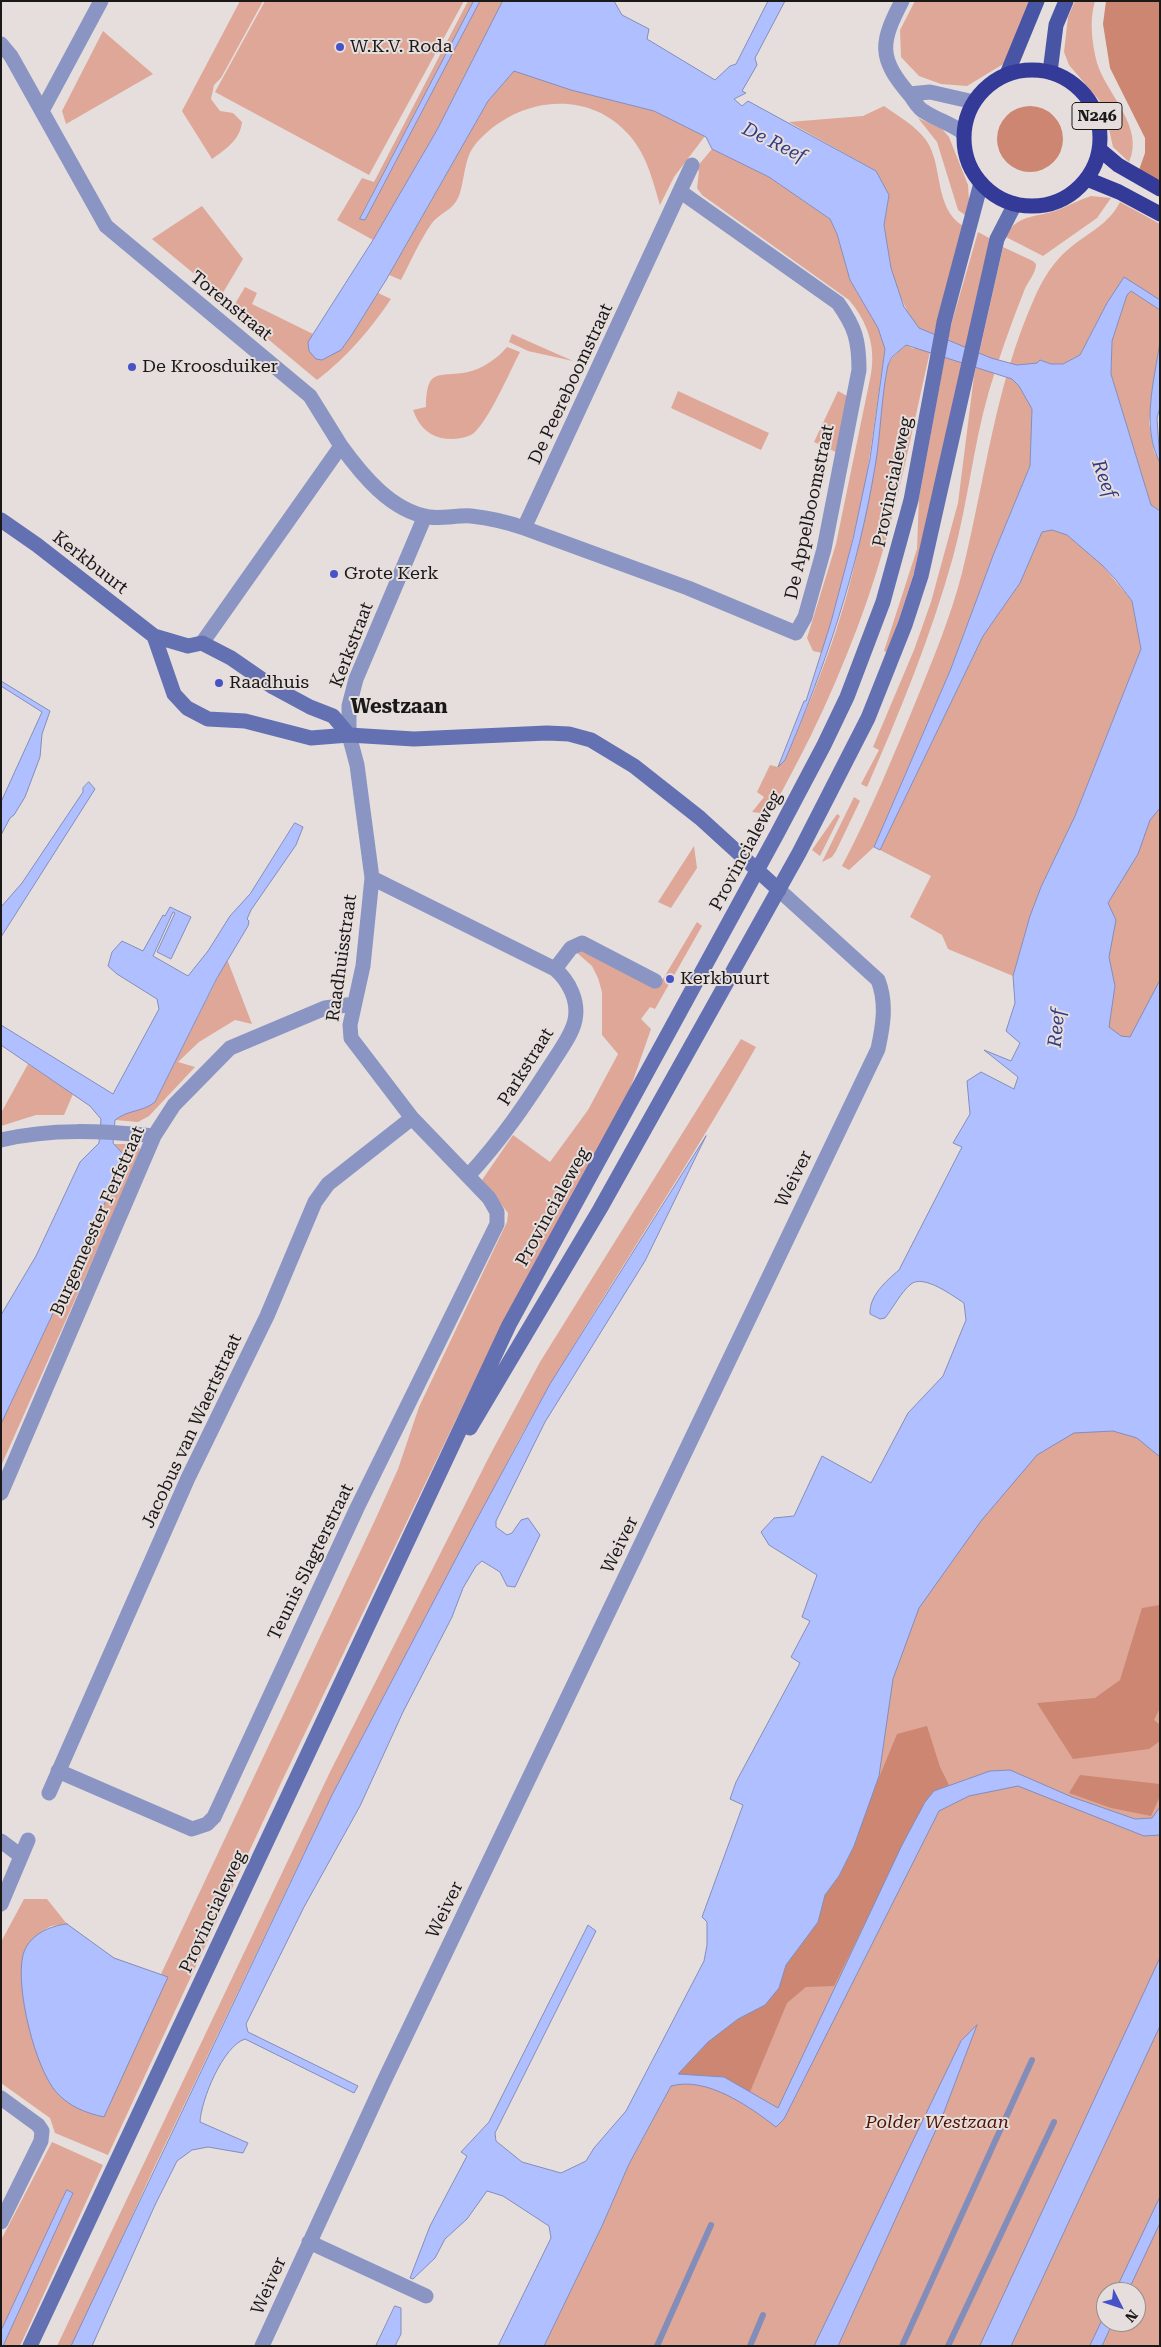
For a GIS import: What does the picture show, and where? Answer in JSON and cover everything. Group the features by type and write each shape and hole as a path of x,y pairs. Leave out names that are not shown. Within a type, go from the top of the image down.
{"highway":[{"name":"N246","path":"1028,70 1050,72 1065,78 1079,88 1090,101 1099,124 1100,149 1087,179 1075,191 1054,202 1031,206 1015,204 996,196 981,183 966,160 962,132 974,102 982,91 1007,74 1028,70"},
{"name":"N246","path":"1100,149 1118,165 1160,189"},
{"path":"1087,179 1119,192 1160,214"}],"main road":[{"path":"1007,74 1037,1"},
{"path":"1050,72 1056,25 1066,1"},
{"name":"Provincialeweg","path":"30,2346 509,1325 757,870 824,745 847,697 883,602 911,500 944,322 981,183"},
{"name":"Provincialeweg","path":"431,1494 600,1208 779,890 847,762 872,709 905,625 930,539 997,239 1015,204"},
{"name":"Kerkbuurt","path":"1,520 37,545 154,636 188,646 202,643 231,658 273,687 310,707 333,716 349,734"},
{"path":"154,636 174,694 187,708 208,719 245,721 311,738 349,734 414,739 547,733 569,734 592,740 612,751 642,772 700,818 779,890"}],"street":[{"path":"42,111 101,1"},
{"path":"902,1 888,26 885,38 891,71 896,80 910,94 923,112 962,132"},
{"name":"Torenstraat","path":"1,44 11,56 106,226 310,396 358,470 378,490 403,506 426,516"},
{"path":"910,94 930,92 974,102"},
{"name":"De Peereboomstraat","path":"524,528 692,165"},
{"name":"De Appelboomstraat","path":"524,528 688,588 796,633 805,617 824,548 860,370 859,344 852,323 838,303 681,192"},
{"path":"202,643 341,446"},
{"path":"426,516 470,516 494,519 524,528"},
{"name":"Kerkstraat","path":"349,734 349,706 356,679 426,516"},
{"name":"Raadhuisstraat","path":"349,734 357,765 372,878 363,966 354,1004 351,1038 412,1118 468,1176"},
{"name":"Parkstraat","path":"372,878 555,969 561,974 574,996 576,1018 573,1028 508,1131 468,1176"},
{"name":"Weiver","path":"262,2346 389,2070 878,1048 883,1027 884,1001 878,980 779,890"},
{"path":"555,969 570,948 582,943 655,981"},
{"name":"Burgemeester Ferfstraat","path":"1,1493 154,1136 174,1105 230,1048 325,1008 354,1004"},
{"name":"Jacobus van Waertstraat","path":"48,1793 196,1461 267,1316 315,1202 328,1184 412,1118"},
{"path":"1,1140 31,1133 92,1130 154,1136"},
{"name":"Teunis Slagterstraat","path":"58,1771 192,1829 207,1824 214,1817 340,1543 497,1224 498,1218 494,1205 468,1176"},
{"path":"1,1904 28,1840"},
{"path":"1,1841 21,1856"},
{"path":"1,2098 38,2125 42,2132 41,2141 1,2222"},
{"path":"309,2242 426,2296"}],"green space":[{"path":"240,1 263,1 221,78 214,85 211,99 220,111 233,113 242,122 241,128 227,148 212,159 182,111"},
{"name":"W.K.V. Roda","path":"265,1 464,1 369,175 215,92"},
{"path":"468,1 474,1 360,218 365,220 480,1 503,1 437,130 373,240 337,220 362,178 374,182"},
{"path":"915,1 1030,1 1005,63 967,86 941,84 919,76 901,57 900,30"},
{"path":"1075,1 1095,1 1092,24 1095,55 1102,75 1129,124 1133,149 1129,162 1113,147 1107,120 1099,100 1069,65 1064,52 1068,17"},
{"path":"103,31 153,74 66,124 62,111"},
{"path":"514,71 571,90 654,111 705,136 674,177 660,205 649,169 641,152 630,136 613,120 593,110 572,105 550,104 529,109 509,117 490,130 474,146 467,160 458,198 453,206 432,223 401,280 389,275 488,101"},
{"path":"884,106 912,126 926,140 932,150 947,208 963,226 935,328 887,538 867,601 823,710 783,789 769,814 752,812 764,797 757,792 770,765 778,767 785,760 827,656 852,576 858,549 888,365 893,357 906,345 914,349 909,315 897,289 891,268 884,225 889,195 876,171 789,122 863,116"},
{"path":"918,118 942,129 949,137 968,185 969,200 965,215 958,210 937,142"},
{"path":"712,149 769,177 830,219 837,234 850,280 878,328 885,349 866,481 843,580 822,653 813,651 807,638 836,544 871,374 872,354 869,334 861,316 849,300 702,195 697,188 699,171 696,168"},
{"path":"1091,196 1111,198 1097,218 1043,256 1006,237 1014,224 1020,221 1055,211"},
{"path":"1120,202 1160,224 1160,300 1124,278 1107,303 1080,355 1063,364 1051,364 1040,360 1019,386 1032,409 1030,466 994,553 950,671 874,847 849,870 842,866 890,764 953,605 962,573 1000,400 1021,332 1034,299 1045,278 1059,258 1110,217"},
{"path":"202,206 243,259 221,296 152,239"},
{"path":"978,232 991,239 927,533 888,653 884,651 917,549 919,498 950,329"},
{"path":"1003,247 1033,261 1036,264 1036,268 1025,288 1014,316 989,391 983,412 958,537 935,616 903,702 867,787 861,784 879,750 873,747 914,650 931,602 958,503 974,376"},
{"path":"245,287 257,293 252,304 313,334 309,351 341,350 378,293 391,299 375,322 357,342 317,380 232,309"},
{"path":"1131,291 1160,310 1160,342 1149,423 1154,452 1160,463 1160,511 1151,505 1111,374 1112,341 1127,295"},
{"path":"512,334 573,361 528,351 509,342"},
{"path":"507,347 520,352 491,410 477,430 468,436 449,439 431,434 423,428 413,410 426,407 427,394 432,379 436,376 468,372 484,366"},
{"path":"678,391 769,433 761,450 671,408"},
{"path":"838,391 849,397 838,453 814,442"},
{"path":"1052,530 1067,535 1102,565 1132,601 1141,649 1075,816 1041,887 1030,916 1013,976 948,949 942,935 910,917 931,876 880,850 983,636 1020,583 1042,532"},
{"path":"854,797 860,801 836,851 832,857 822,862"},
{"name":"Polder Westzaan","path":"1160,807 1160,2346 544,2346 602,2226 629,2164 887,1675 1109,961 1108,903 1150,820"},
{"path":"837,814 840,816 820,856 812,850"},
{"path":"694,846 697,868 671,908 658,902"},
{"path":"697,922 702,926 655,1009 650,1007 641,1019 651,1029 629,1092 502,1326 463,1405 281,1783 108,2155 55,2133 50,2118 1,2083 1,1942 24,1899 47,1899 67,1924 51,1926 41,1932 168,1977 161,1974 376,1518 398,1469 419,1407 507,1222 508,1213 482,1180 513,1135 550,1162 588,1110 618,1054 602,1035 602,992 598,978 592,966 576,952 582,949 663,979"},
{"path":"227,959 252,1024 235,1020 199,1042 178,1062 195,1067 149,1116 138,1122 115,1120 124,1114 155,1102"},
{"path":"741,1039 756,1047 698,1146 548,1388 520,1438 332,1795 152,2172 73,2346 57,2346 330,1772 490,1455 540,1362"},
{"path":"28,1064 73,1094 64,1115 36,1115 1,1126 1,1113"},
{"path":"113,1144 136,1144 140,1149 138,1158 1,1466 1,1424 125,1160 123,1154"},
{"path":"52,2142 103,2165 20,2346 3,2346 73,2193 67,2190 1,2331 1,2240"}],"shaded area":[{"path":"1106,1 1160,1 1160,182 1139,170 1145,153 1145,138 1110,68 1103,24"},
{"path":"1030,106 1042,109 1053,116 1060,127 1063,139 1060,151 1053,162 1042,169 1030,172 1018,169 1007,162 1000,151 997,139 1000,127 1007,116 1018,109"},
{"path":"1160,1605 1160,1708 1154,1720 1160,1725 1160,1741 1149,1749 1073,1759 1037,1703 1095,1698 1120,1680 1142,1608"},
{"path":"927,1726 940,1767 949,1785 934,1791 925,1802 834,1986 806,1987 787,2003 750,2092 724,2077 677,2074 708,2042 738,2019 765,2005 779,1988 786,1965 818,1922 825,1895 839,1876 854,1846 864,1814 897,1734"},
{"path":"1080,1775 1160,1784 1160,1796 1151,1816 1111,1808 1069,1793"}],"water":[{"path":"474,1 480,1 365,220 360,219"},
{"path":"503,1 614,1 622,15 649,29 647,39 715,80 730,66 736,64 768,1 785,1 755,58 757,65 742,91 746,93 734,99 742,106 748,101 876,171 889,195 884,225 891,268 904,307 919,328 991,358 1017,365 1037,363 1040,360 1051,364 1063,364 1080,355 1107,303 1124,277 1160,300 1160,310 1131,291 1127,295 1112,341 1111,374 1151,505 1160,511 1160,808 1150,820 1138,854 1108,903 1116,920 1109,957 1115,986 1109,1027 1121,1036 1130,1037 1160,980 1160,1457 1137,1438 1113,1431 1074,1433 1037,1455 981,1521 919,1608 893,1679 879,1776 854,1846 839,1876 825,1895 818,1922 786,1965 779,1988 765,2005 738,2019 708,2042 678,2074 724,2077 778,2108 902,1845 925,1802 934,1791 990,1771 1010,1770 1072,1797 1135,1819 1152,1818 1160,1807 1160,1835 1144,1836 1018,1786 969,1796 939,1811 784,2119 776,2127 741,2103 713,2089 685,2084 671,2086 629,2164 602,2226 544,2346 498,2346 551,2238 549,2226 503,2196 487,2191 467,2219 445,2239 435,2258 413,2279 410,2278 430,2226 467,2156 461,2152 489,2122 588,1925 596,1931 495,2133 496,2141 522,2162 561,2173 586,2161 594,2148 626,2111 704,1961 707,1945 707,1922 702,1917 743,1805 730,1799 736,1782 800,1663 791,1657 810,1621 802,1617 817,1575 769,1545 761,1532 774,1518 794,1516 822,1456 871,1483 908,1413 943,1376 966,1320 964,1303 938,1287 917,1282 911,1284 904,1291 885,1318 880,1319 870,1314 870,1307 879,1289 899,1270 962,1147 953,1143 970,1114 967,1081 981,1072 1014,1089 1018,1077 984,1050 1011,1061 1020,1043 1006,1031 1015,1003 1013,976 1030,916 1041,887 1075,816 1141,649 1132,601 1116,580 1102,565 1067,535 1052,530 1042,532 1020,583 983,636 880,850 874,847 950,671 994,553 1030,466 1032,409 1019,386 1012,379 906,345 892,357 888,365 877,454 868,505 860,542 839,616 800,724 785,760 778,767 804,701 806,701 831,622 853,539 870,459 885,349 878,328 850,280 837,234 830,219 769,177 712,149 706,137 654,111 571,90 514,71 488,101 386,280 351,336 341,350 322,360 316,359 309,351 308,342 373,240 437,130"},
{"path":"1160,342 1160,407 1157,418 1160,463 1154,449 1150,419 1152,388"},
{"path":"1,681 50,711 42,734 40,757 25,797 1,835 1,802 42,712 1,686"},
{"path":"89,782 95,789 1,937 1,907 22,883 83,792 83,788"},
{"path":"295,823 303,827 296,845 251,910 247,919 249,921 248,926 217,978 155,1102 115,1120 113,1143 123,1154 125,1160 1,1424 1,1315 36,1256 80,1162 99,1143 101,1119 90,1106 1,1045 1,1025 113,1094 159,1009 157,999 117,974 108,966 112,952 122,941 143,951 163,915 165,916 170,907 191,917 171,959 157,952 175,913 173,912 153,956 188,976 208,951 230,916 250,894"},
{"path":"706,1136 645,1261 545,1422 496,1521 496,1527 507,1535 512,1533 521,1520 528,1518 540,1535 515,1587 507,1586 500,1572 482,1561 476,1566 463,1588 452,1617 403,1712 360,1806 304,1907 246,2024 248,2032 358,2086 354,2093 245,2039 237,2044 221,2063 215,2075 204,2101 200,2122 248,2143 243,2153 208,2147 192,2150 177,2161 155,2205 92,2346 71,2346 332,1795 471,1530 550,1384"},
{"path":"67,1924 114,1958 168,1977 104,2117 79,2109 57,2093 41,2066 34,2047 24,2006 21,1969 23,1955 29,1942 46,1930"},
{"path":"1160,1958 1160,2026 1011,2346 980,2346"},
{"path":"977,2025 944,2112 838,2346 814,2346 961,2041"},
{"path":"67,2190 73,2193 3,2346 1,2346 1,2331"},
{"path":"1160,2197 1160,2223 1133,2282 1120,2282"},
{"path":"395,2306 401,2308 401,2334 395,2346 376,2346"},
{"path":"1097,2332 1108,2332 1102,2346 1090,2346"}],"waterway":[{"path":"902,2346 1032,2060"},
{"path":"948,2346 1054,2122"},
{"path":"657,2346 711,2225"},
{"path":"750,2346 763,2315"}],"place":[{"name":"W.K.V. Roda","path":"340,47"},
{"name":"De Kroosduiker","path":"132,367"},
{"name":"Grote Kerk","path":"334,574"},
{"name":"Raadhuis","path":"219,683"},
{"name":"Kerkbuurt","path":"670,979"}],"district":[{"name":"Westzaan","path":"399,707"}],"water label":[{"name":"De Reef","path":"774,143"},
{"name":"Reef","path":"1104,479"},
{"name":"Reef","path":"1057,1028"}]}
